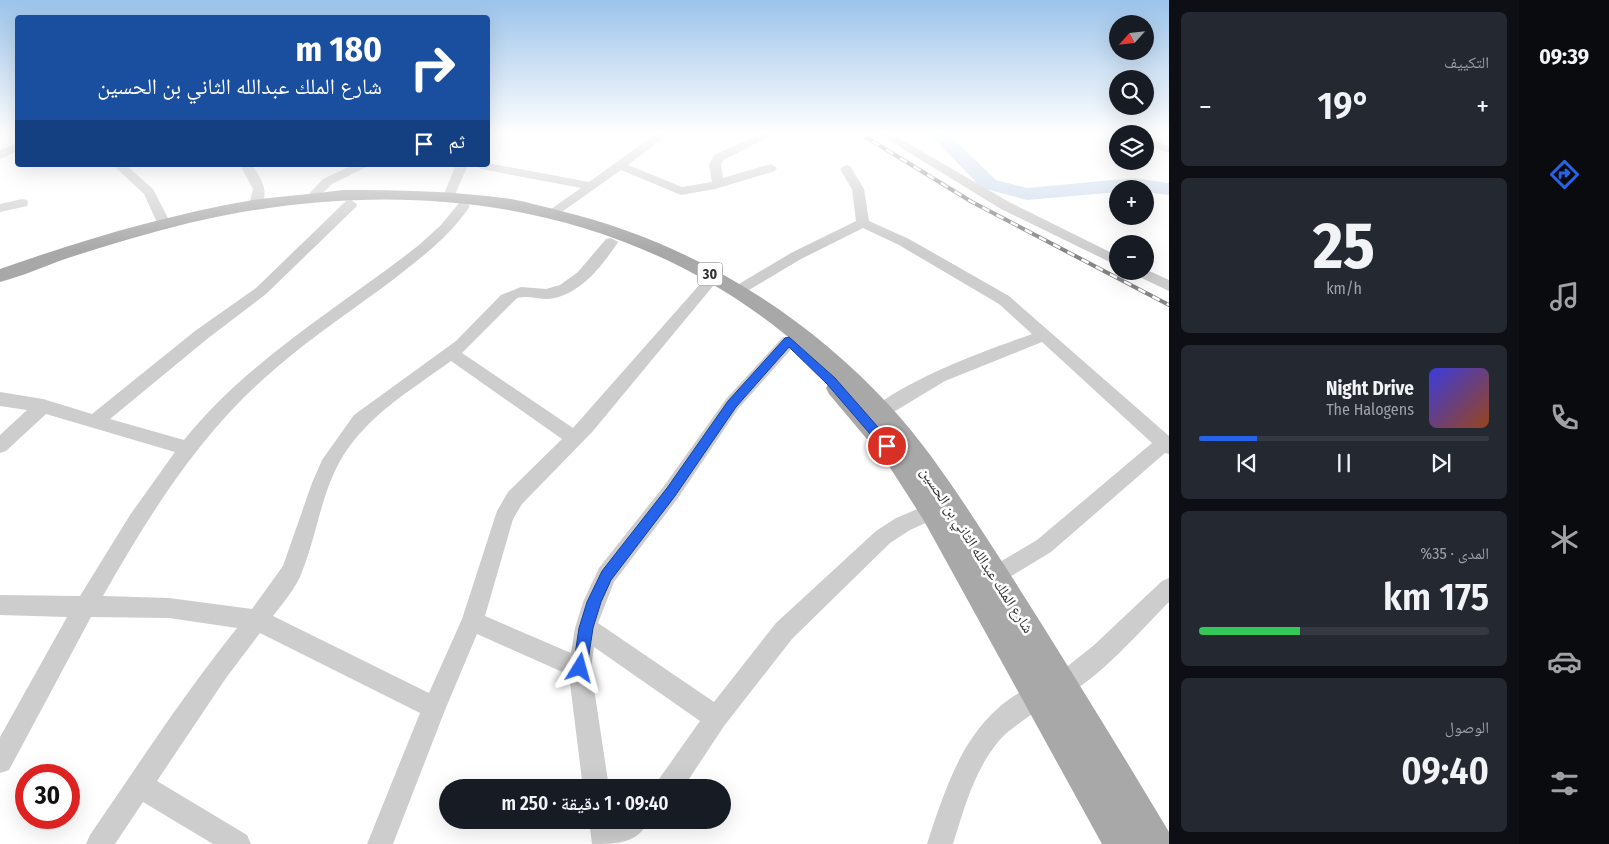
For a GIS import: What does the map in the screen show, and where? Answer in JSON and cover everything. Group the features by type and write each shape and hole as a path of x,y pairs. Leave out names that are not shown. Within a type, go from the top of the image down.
{"main road":[{"name":"شارع الملك عبدالله الثاني بن الحسين","path":"0,276 97,242 164,224 255,205 311,198 387,194 529,211 556,212 624,234 670,254 739,290 798,331 881,411 930,474 1062,685 1157,844"},
{"name":"شارع الملك عبدالله الثاني بن الحسين","path":"0,286 94,252 193,225 266,212 350,204 457,201"},
{"name":"شارع الملك عبدالله الثاني بن الحسين","path":"529,211 654,260 706,286 747,310 789,341 831,381 895,456 932,511 1121,844"}],"street":[{"path":"127,172 149,192 164,224"},
{"path":"250,172 260,190 260,195 255,205"},
{"path":"311,198 317,189 327,181 347,172"},
{"path":"0,761 85,607 120,548 187,448 211,420 263,369 430,242 454,220 461,172"},
{"path":"519,172 589,186"},
{"path":"556,212 608,172"},
{"path":"634,172 675,191 686,191 718,184 756,172"},
{"path":"716,172 718,184"},
{"path":"849,172 858,189 863,223"},
{"path":"950,172 1006,206 1109,258"},
{"path":"0,208 22,204"},
{"path":"94,422 201,335 261,291 350,204"},
{"path":"739,290 796,256 863,223"},
{"path":"863,223 904,242 1004,300 1167,445 1104,493 1044,546 995,576"},
{"path":"99,844 218,670 292,571 321,483 331,460 360,420 378,405 452,354 513,293 524,290 546,294 561,291 597,261 611,242"},
{"path":"1154,279 1169,286"},
{"path":"380,844 434,708 472,621 504,517 515,498 575,438 706,286"},
{"path":"881,411 906,394 949,372 1044,335"},
{"path":"595,779 580,668 586,628 594,602 606,575 671,492 732,404 789,341"},
{"path":"452,354 575,438"},
{"path":"0,399 42,406 187,448"},
{"path":"0,446 42,406"},
{"path":"674,779 716,718 784,631 864,554 893,530 932,511"},
{"path":"1062,685 1101,654 1169,588"},
{"path":"0,606 169,608 257,620 434,708"},
{"path":"472,621 580,668"},
{"path":"586,628 716,718"},
{"path":"940,844 961,786 980,745 1002,720 1037,696"},
{"path":"139,785 238,844"},
{"path":"604,835 617,829"}],"waterway":[{"path":"977,172 989,184 1027,194 1134,184 1169,189"}],"railway":[{"path":"924,172 972,202 1169,305"}],"route":[{"path":"580,668 586,628 594,602 606,575 671,492 732,404 789,341 831,381 887,446"}]}
